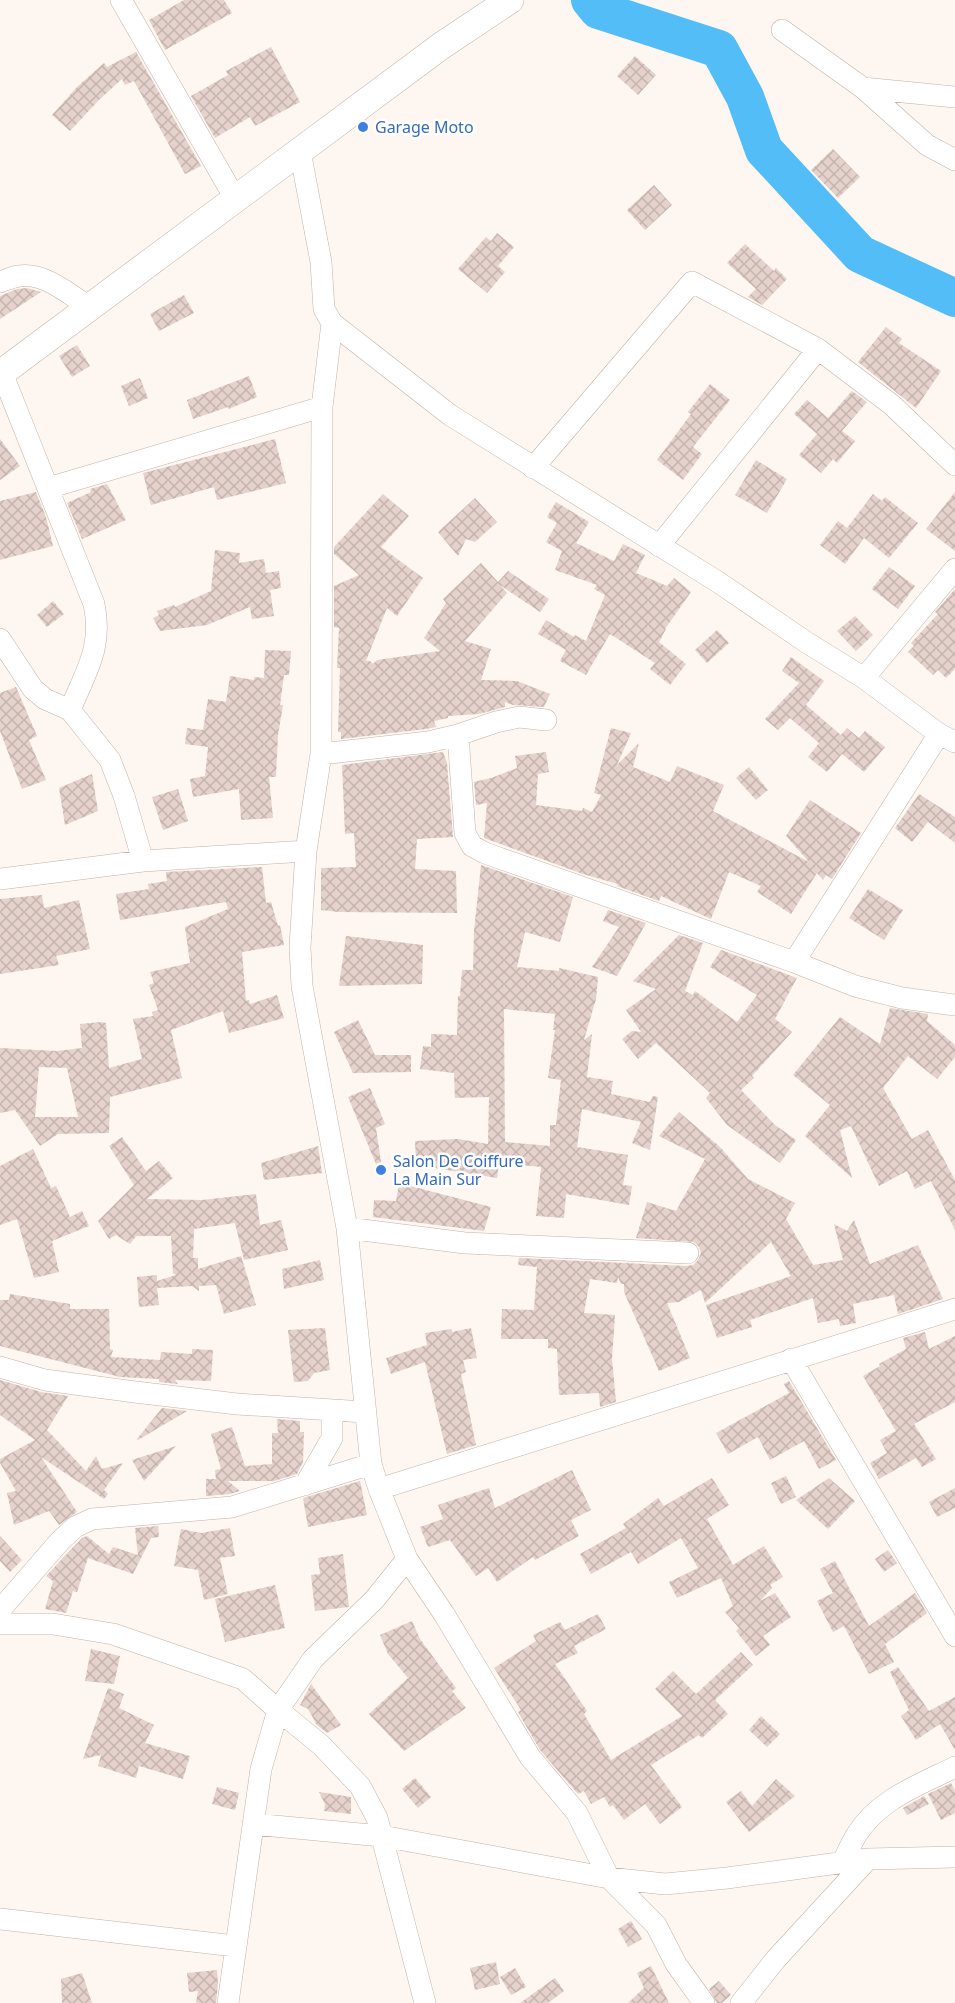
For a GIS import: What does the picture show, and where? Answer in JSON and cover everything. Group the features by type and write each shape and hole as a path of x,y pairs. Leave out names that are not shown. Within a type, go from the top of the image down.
{"main road":[{"path":"1,373 441,46 510,0"}],"street":[{"path":"122,0 236,200"},
{"path":"782,30 863,88 927,145 955,160"},
{"path":"863,88 955,97"},
{"path":"300,151 321,262 324,309 332,323 450,416 659,546 864,678 947,739 794,962"},
{"path":"0,282 19,276 34,276 89,307"},
{"path":"533,468 692,282 818,349 892,405 955,465"},
{"path":"332,323 322,406 321,754 306,851 300,947 302,986 346,1228 371,1464 407,1559 444,1614 530,1757 577,1813 609,1878 656,1925 676,1964 704,2003"},
{"path":"659,546 818,349"},
{"path":"1,373 94,604 98,624 96,646 70,710"},
{"path":"48,488 322,406"},
{"path":"864,678 955,569"},
{"path":"0,639 33,689 45,699 70,710 110,760 124,796 143,861"},
{"path":"321,754 363,750 458,735 519,717 546,720"},
{"path":"458,735 465,833 472,846 485,853 794,962 855,986 902,998 955,1005"},
{"path":"0,879 143,861 306,851"},
{"path":"346,1228 465,1243 688,1254"},
{"path":"379,1489 955,1309"},
{"path":"791,1359 955,1636"},
{"path":"0,1367 45,1380 135,1392 237,1404 365,1412"},
{"path":"305,1485 332,1438 332,1411"},
{"path":"0,1610 60,1541 75,1527 92,1519 231,1507 371,1464"},
{"path":"228,2003 261,1769 278,1710 313,1659 374,1600 407,1559"},
{"path":"0,1624 53,1624 113,1634 243,1679 321,1745 360,1786 377,1818 425,2003"},
{"path":"842,1863 856,1835 869,1818 888,1801 955,1767"},
{"path":"253,1824 382,1836 609,1878 665,1884 868,1859 953,1861"},
{"path":"741,2003 776,1959 868,1859"},
{"path":"0,1919 235,1946"}],"building":[{"path":"184,0 224,0 232,13 165,50 149,20"},
{"path":"271,47 300,102 255,126 250,117 215,138 191,96 228,75 226,71"},
{"path":"136,52 201,166 185,174 134,81 125,85 122,79 70,131 52,115 78,86 104,63 107,67"},
{"path":"635,56 656,75 638,95 617,76"},
{"path":"833,149 860,177 838,198 811,170"},
{"path":"654,185 672,205 645,230 627,210"},
{"path":"497,233 514,247 498,266 505,272 487,293 458,269 486,237 491,241"},
{"path":"745,244 774,271 776,268 787,279 762,305 748,297 756,289 727,263"},
{"path":"27,288 41,292 0,319 0,296 17,289"},
{"path":"184,295 194,313 159,331 150,314"},
{"path":"886,327 902,339 899,343 941,371 916,408 858,362"},
{"path":"77,345 90,366 72,377 59,356"},
{"path":"249,376 257,397 229,409 228,407 193,419 187,400"},
{"path":"140,378 148,398 129,406 121,386"},
{"path":"710,384 730,400 693,447 702,454 683,480 657,460 691,414 688,412"},
{"path":"852,391 867,402 842,431 855,441 837,463 833,459 821,473 799,455 817,434 794,414 807,400 828,418"},
{"path":"0,439 20,466 0,480"},
{"path":"275,439 286,483 217,500 214,487 151,505 143,473"},
{"path":"756,460 787,479 767,513 735,495"},
{"path":"107,484 126,520 82,539 67,503 91,492 90,489"},
{"path":"36,492 46,517 53,546 0,560 0,501"},
{"path":"955,492 955,551 926,529"},
{"path":"383,494 409,516 381,547 423,578 397,616 387,608 366,661 373,664 377,660 440,651 424,638 446,603 443,599 481,563 498,582 508,571 549,599 540,612 500,585 507,593 465,641 491,649 481,680 517,681 550,694 544,707 513,705 505,702 505,707 479,714 448,716 448,718 434,721 436,727 341,739 341,732 338,732 339,628 334,627 334,586 359,575 334,554 334,547"},
{"path":"873,494 882,501 885,497 918,523 889,558 864,538 845,564 820,545 838,521 847,528"},
{"path":"475,498 497,522 475,542 466,539 458,556 438,532"},
{"path":"556,502 589,522 576,543 614,561 623,544 645,555 636,573 667,586 674,578 691,592 665,629 659,642 686,664 670,685 650,669 655,663 610,634 586,675 560,661 566,650 538,634 546,620 574,637 575,635 586,641 605,595 594,589 597,585 555,570 562,551 546,542 557,523 547,517"},
{"path":"215,550 240,553 239,563 264,559 266,573 279,571 281,588 270,590 274,616 252,619 250,607 207,625 160,631 153,618 159,615 157,611 174,605 175,607 211,591"},
{"path":"889,567 915,586 898,609 872,589"},
{"path":"955,589 955,669 946,678 938,670 933,675 908,652 914,646 911,643 938,614 935,612"},
{"path":"53,601 64,614 47,627 37,615"},
{"path":"855,616 873,635 856,651 837,631"},
{"path":"717,630 729,643 707,663 695,650"},
{"path":"265,650 291,651 289,675 284,675 280,705 283,705 278,735 276,777 269,777 273,818 241,820 239,789 193,797 190,779 205,776 208,747 185,744 187,728 203,730 208,699 226,702 230,676 254,680 254,677 264,678"},
{"path":"791,657 824,681 806,705 841,735 847,728 859,738 865,731 885,747 864,772 842,754 827,772 808,757 819,743 790,718 778,730 765,719 799,683 782,671"},
{"path":"16,687 37,736 29,740 46,780 22,789 0,731 0,693"},
{"path":"611,728 631,733 617,765 639,743 633,767 670,782 677,766 724,785 713,811 809,862 786,836 810,800 861,833 832,879 826,875 823,880 817,873 791,914 757,892 761,886 729,872 711,919 661,896 659,901 617,886 618,884 583,874 484,838 487,803 476,805 474,782 517,768 515,756 546,752 549,772 538,774 536,805 582,811 583,808 592,812 601,795 594,793"},
{"path":"443,752 447,763 453,837 417,839 415,869 456,871 457,913 321,910 321,868 356,867 354,833 345,834 342,765"},
{"path":"749,767 768,790 756,800 736,778"},
{"path":"92,774 98,811 65,825 59,788"},
{"path":"178,789 188,821 163,830 152,797"},
{"path":"919,794 955,817 955,843 928,822 912,842 895,828"},
{"path":"481,865 573,897 560,942 525,932 517,967 559,971 559,968 598,977 596,999 584,1040 592,1034 587,1077 613,1081 611,1094 650,1102 653,1096 658,1097 650,1150 632,1143 641,1122 582,1109 577,1147 628,1155 623,1185 632,1186 629,1205 566,1194 564,1218 536,1216 541,1167 499,1163 497,1178 416,1165 415,1141 458,1139 488,1144 489,1097 455,1098 454,1073 420,1069 423,1046 431,1047 431,1034 457,1035 458,996 460,996 462,970 473,970 474,931","holes":["504,1009 555,1014 548,1078 561,1080 556,1125 550,1125 550,1146 505,1142"]},
{"path":"262,867 266,903 271,902 278,926 280,925 284,945 242,952 246,1001 249,1000 250,1004 277,995 284,1018 229,1033 223,1011 171,1030 182,1078 110,1097 109,1133 58,1134 40,1146 15,1110 0,1113 0,1048 57,1051 82,1048 80,1024 101,1022 106,1023 109,1068 142,1059 133,1019 153,1016 152,1012 158,1010 149,985 154,983 150,972 190,963 185,927 228,909 226,902 120,920 116,894 149,889 148,884 167,881 166,872","holes":["39,1067 67,1068 78,1117 35,1117"]},
{"path":"868,889 903,910 884,940 849,918"},
{"path":"42,895 44,908 79,900 90,949 56,956 59,965 0,974 0,899"},
{"path":"608,910 646,923 617,976 592,967 619,927 603,921"},
{"path":"679,935 703,943 685,991 693,995 695,991 737,1022 757,995 710,967 721,950 797,978 775,1019 792,1032 752,1076 754,1078 741,1090 775,1125 796,1140 780,1163 727,1125 706,1098 710,1093 656,1043 638,1059 622,1039 632,1031 641,1032 626,1010 656,989 633,981"},
{"path":"346,936 423,945 422,984 339,986"},
{"path":"890,1008 928,1014 927,1021 955,1045 955,1057 937,1079 908,1056 883,1088 912,1139 928,1130 955,1180 955,1230 931,1181 915,1189 907,1171 879,1186 851,1126 840,1130 852,1178 805,1136 830,1105 793,1075 840,1017 880,1044"},
{"path":"358,1020 375,1055 411,1055 411,1072 353,1073 334,1032"},
{"path":"370,1088 385,1124 376,1128 381,1162 376,1164 348,1097"},
{"path":"679,1112 720,1147 748,1179 795,1203 786,1219 813,1265 843,1260 834,1224 847,1231 854,1220 870,1264 918,1245 943,1299 898,1314 894,1295 853,1304 856,1323 840,1326 839,1319 818,1323 813,1298 750,1320 752,1327 717,1338 706,1305 791,1276 771,1242 705,1303 701,1290 679,1302 667,1303 690,1358 659,1371 624,1292 624,1284 621,1284 618,1277 617,1283 590,1279 584,1313 615,1315 612,1359 616,1402 600,1407 599,1393 559,1395 557,1349 548,1348 548,1339 501,1339 502,1309 534,1310 537,1267 518,1265 519,1258 693,1265 701,1253 694,1242 636,1238 647,1202 676,1211 705,1159 659,1136"},
{"path":"122,1137 146,1171 159,1161 173,1178 147,1199 202,1200 256,1194 260,1225 281,1220 288,1250 244,1260 235,1223 194,1229 193,1258 198,1258 198,1269 241,1256 256,1305 224,1314 216,1285 199,1286 199,1291 192,1286 157,1288 159,1305 139,1307 137,1277 157,1275 157,1281 176,1275 173,1273 171,1236 136,1236 130,1244 116,1235 109,1239 98,1221 134,1185 109,1146"},
{"path":"318,1146 322,1173 264,1180 261,1163"},
{"path":"33,1149 51,1188 56,1186 70,1217 82,1211 89,1226 52,1241 59,1272 34,1278 17,1219 0,1225 0,1166"},
{"path":"399,1183 491,1207 484,1231 373,1217 374,1200 396,1201"},
{"path":"320,1260 324,1280 284,1289 282,1269"},
{"path":"10,1294 70,1304 70,1309 109,1309 110,1349 113,1350 111,1357 160,1360 161,1352 192,1354 192,1349 213,1350 211,1381 175,1380 178,1384 159,1382 159,1379 120,1377 0,1346 0,1300 9,1300"},
{"path":"325,1328 330,1370 314,1373 308,1381 294,1382 288,1330"},
{"path":"471,1328 477,1358 463,1360 466,1372 461,1374 476,1445 447,1454 425,1362 391,1374 386,1358 427,1345 425,1333 452,1329 452,1332"},
{"path":"925,1332 929,1349 955,1336 955,1402 914,1424 936,1459 922,1467 916,1458 879,1479 870,1463 887,1453 880,1440 896,1431 863,1376 906,1349 903,1338"},
{"path":"0,1380 41,1392 68,1396 47,1430 86,1471 96,1456 102,1469 123,1463 104,1490 108,1494 104,1499 41,1457 77,1512 59,1525 49,1511 14,1525 7,1493 16,1491 0,1459 35,1440 0,1415"},
{"path":"789,1381 836,1460 819,1469 804,1441 770,1460 758,1437 728,1454 716,1433 789,1393 784,1384"},
{"path":"162,1408 187,1411 138,1440 137,1439"},
{"path":"277,1419 300,1421 300,1432 304,1432 303,1462 297,1474 274,1481 228,1481 240,1491 206,1496 206,1479 216,1479 215,1470 221,1469 211,1434 232,1427 245,1466 272,1464 272,1433 278,1433"},
{"path":"176,1446 144,1481 132,1460"},
{"path":"572,1470 591,1510 571,1520 579,1536 535,1560 533,1557 497,1582 488,1568 476,1576 450,1540 428,1547 420,1527 443,1519 438,1505 489,1488 495,1508"},
{"path":"786,1476 796,1497 781,1504 771,1483"},
{"path":"712,1478 729,1505 707,1519 733,1565 764,1546 783,1577 770,1585 772,1588 760,1601 775,1593 791,1617 763,1636 770,1645 756,1656 736,1631 739,1628 725,1612 733,1606 721,1578 677,1598 669,1582 698,1568 681,1538 638,1564 631,1552 591,1574 580,1554 626,1528 623,1524 658,1498 664,1506"},
{"path":"829,1478 855,1501 828,1529 796,1500"},
{"path":"360,1481 367,1515 308,1527 303,1498"},
{"path":"955,1488 955,1508 937,1517 929,1502"},
{"path":"158,1526 159,1537 151,1538 133,1574 88,1558 77,1592 73,1591 66,1613 45,1609 53,1581 46,1576 82,1538 87,1536 109,1554 113,1547 138,1555 135,1528"},
{"path":"230,1528 235,1556 220,1558 228,1594 204,1600 198,1570 174,1566 181,1529 201,1533"},
{"path":"0,1536 22,1560 10,1572 0,1561"},
{"path":"888,1550 897,1563 884,1572 875,1559"},
{"path":"343,1554 349,1607 315,1611 311,1575 320,1574 318,1558"},
{"path":"835,1561 869,1626 915,1593 927,1613 885,1644 894,1662 869,1674 844,1626 833,1632 817,1601 833,1593 820,1569"},
{"path":"275,1585 285,1628 225,1642 215,1599"},
{"path":"598,1614 606,1629 574,1646 578,1653 555,1664 587,1711 584,1714 611,1760 682,1716 655,1689 673,1671 696,1694 741,1652 753,1665 715,1700 728,1714 702,1738 699,1735 651,1765 682,1807 660,1824 645,1804 624,1820 613,1805 610,1807 604,1797 591,1804 584,1791 578,1794 540,1750 518,1712 521,1710 494,1668 536,1641 533,1635 560,1622 565,1630"},
{"path":"412,1621 420,1639 456,1688 452,1691 466,1708 404,1751 369,1714 408,1678 388,1654 380,1635"},
{"path":"91,1649 120,1656 114,1684 85,1681"},
{"path":"898,1667 929,1711 955,1697 955,1750 940,1724 916,1740 901,1716 909,1710 890,1672"},
{"path":"311,1684 341,1725 327,1733 317,1725 308,1709 300,1705"},
{"path":"108,1688 124,1694 119,1708 154,1725 145,1743 190,1756 183,1779 139,1766 136,1778 98,1766 101,1755 83,1759"},
{"path":"761,1716 780,1734 767,1747 749,1730"},
{"path":"415,1778 431,1797 418,1808 402,1789"},
{"path":"776,1779 795,1796 749,1832 726,1802 741,1791 752,1806"},
{"path":"951,1783 955,1791 955,1813 941,1820 928,1794"},
{"path":"217,1787 239,1793 235,1810 212,1804"},
{"path":"319,1792 351,1797 351,1814 324,1811 325,1804"},
{"path":"924,1796 929,1804 907,1815 903,1808"},
{"path":"631,1921 642,1939 628,1947 618,1929"},
{"path":"496,1962 500,1984 475,1990 470,1968"},
{"path":"651,1966 669,2003 628,2003 644,1988 637,1973"},
{"path":"515,1968 526,1987 511,1995 500,1977"},
{"path":"217,1970 216,2003 196,2003 198,1991 189,1992 187,1973"},
{"path":"82,1973 92,2003 62,2003 61,1979"},
{"path":"555,1978 564,1991 548,2003 520,2003"},
{"path":"719,1981 731,1995 722,2003 717,2003 709,1989"}],"waterway":[{"path":"590,0 598,10 719,49 745,97 764,150 860,254 955,298"}],"place":[{"name":"Garage Moto","path":"363,127"},
{"name":"Salon De Coiffure La Main Sur","path":"381,1170"}]}
